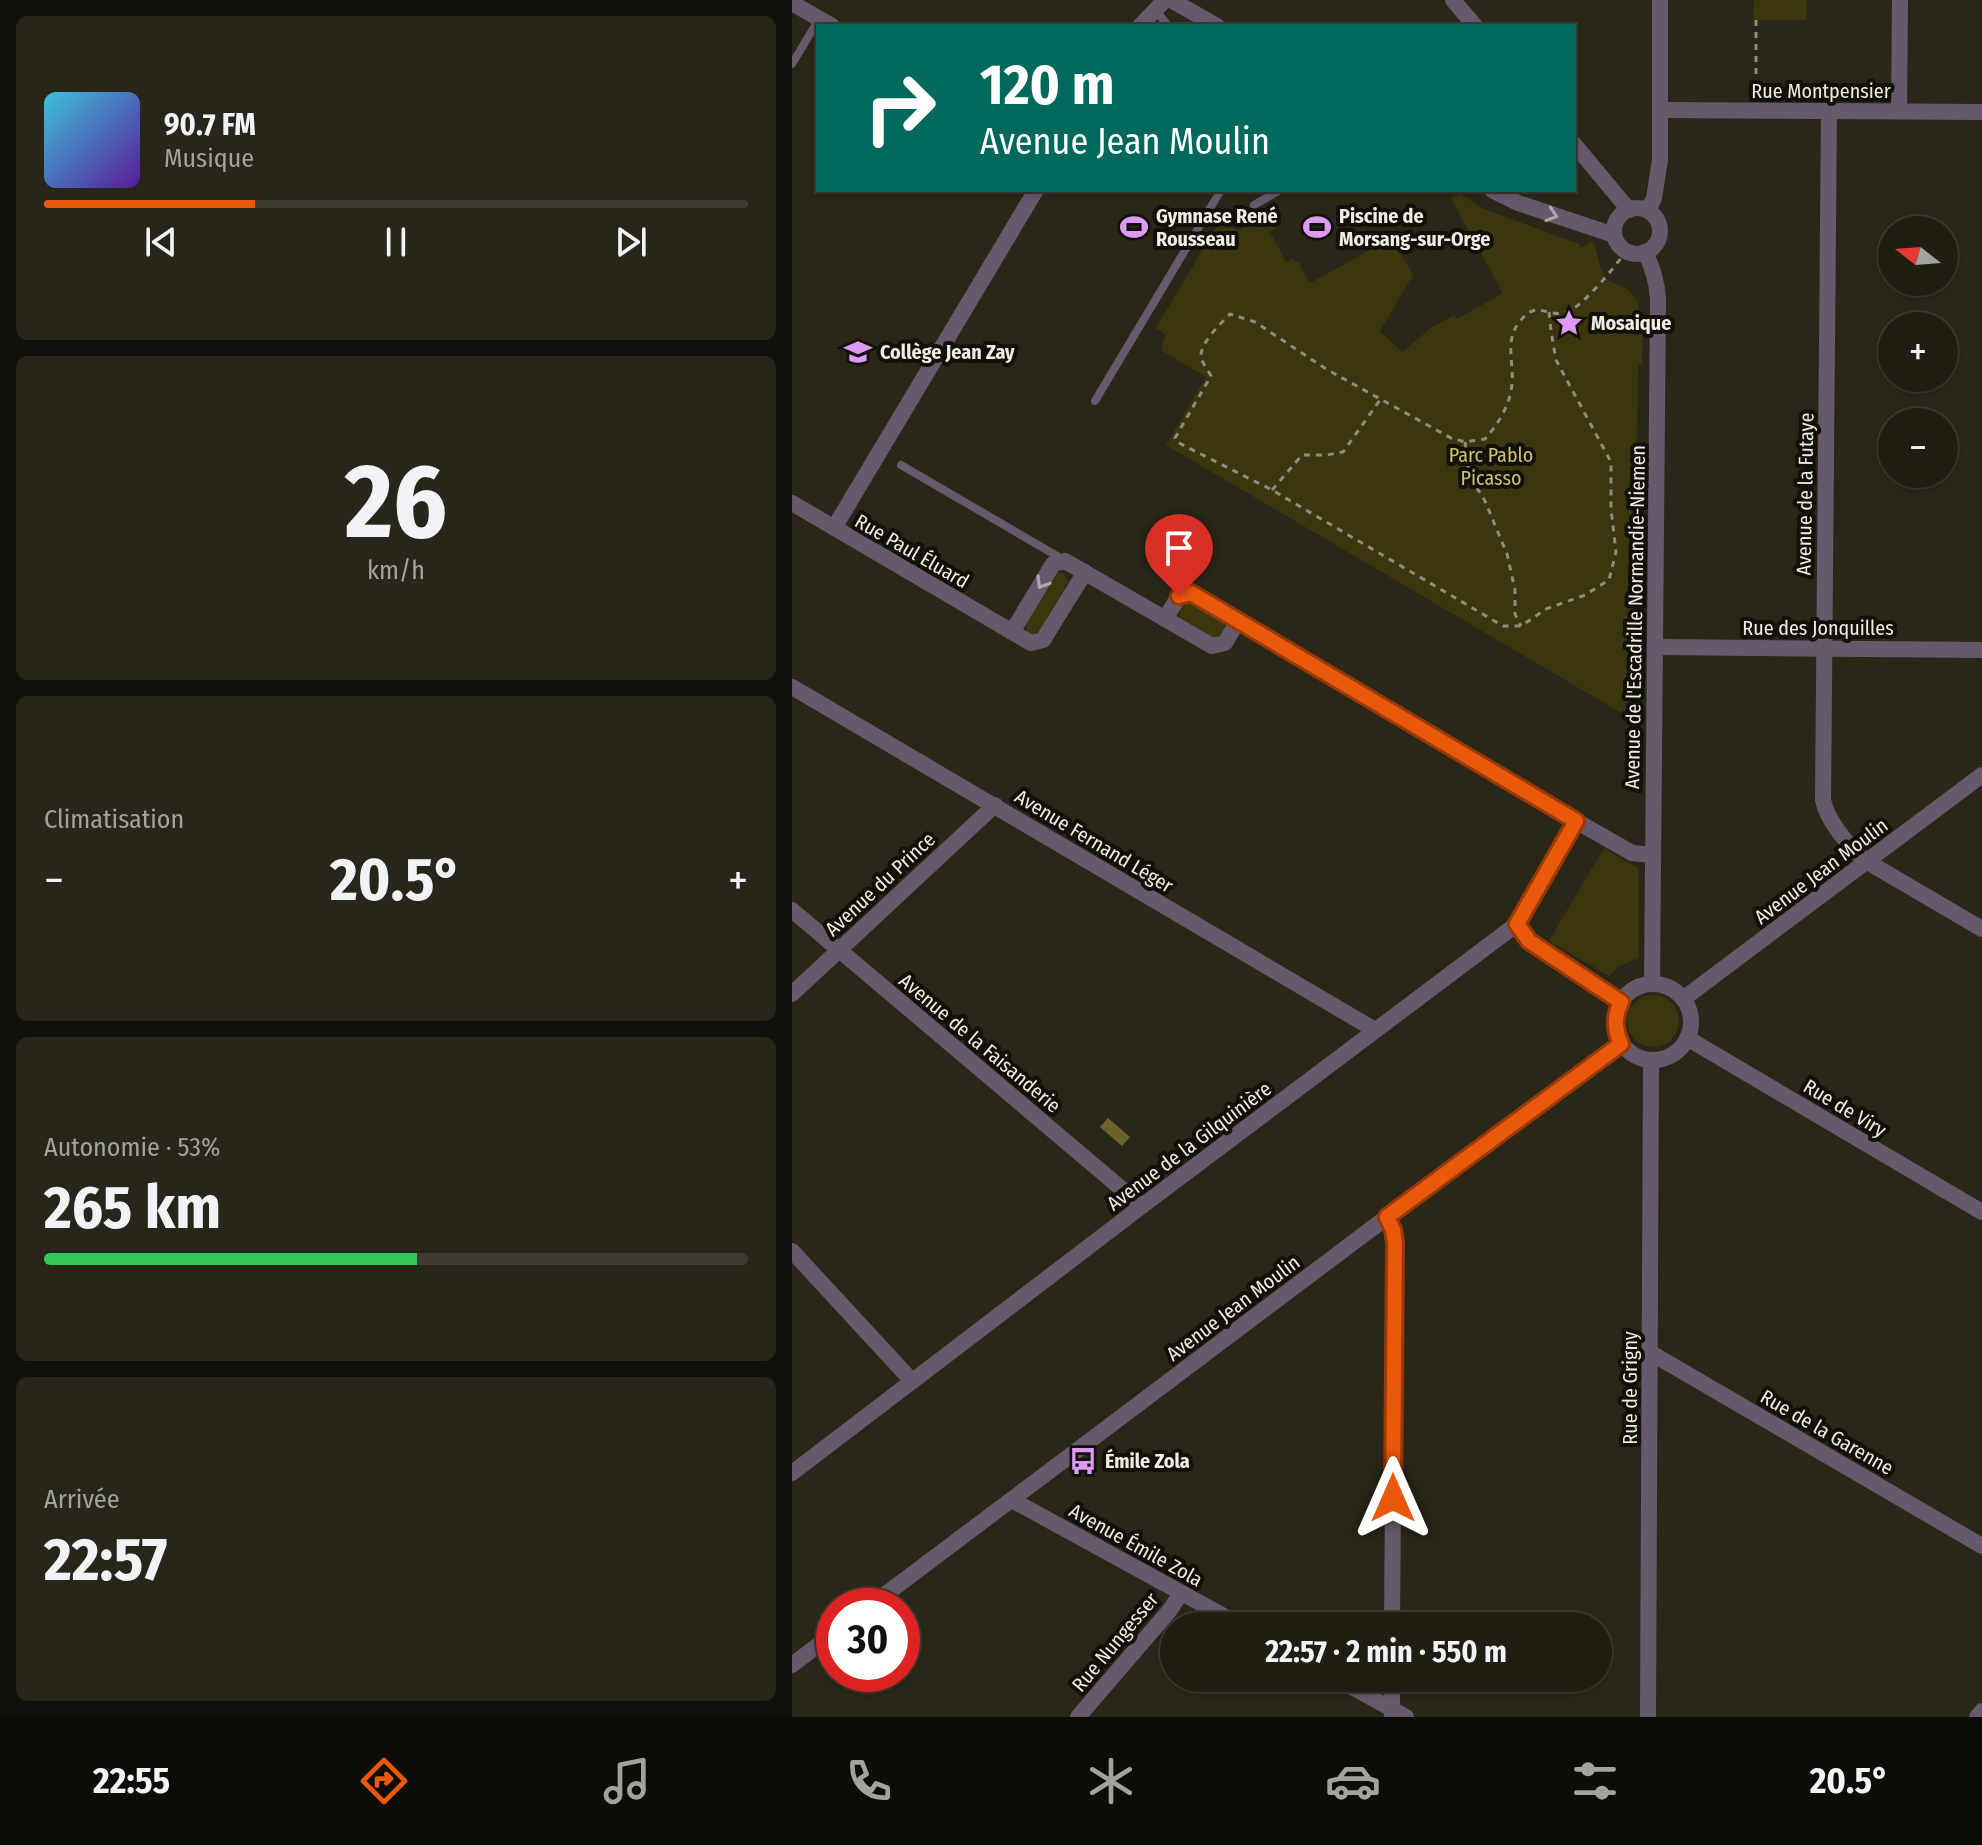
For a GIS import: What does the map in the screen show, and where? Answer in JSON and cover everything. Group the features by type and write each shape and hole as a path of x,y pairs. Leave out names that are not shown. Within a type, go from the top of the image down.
{"street":[{"path":"1453,0 1473,24"},
{"path":"1648,211 1654,198 1658,171 1660,0"},
{"path":"1899,110 1900,0"},
{"path":"792,3 825,22"},
{"path":"1142,24 1164,3 1212,24"},
{"name":"Rue Montpensier","path":"1660,110 1982,112"},
{"name":"Avenue de la Futaye","path":"1829,112 1825,812 1856,853 1866,861 1982,929"},
{"path":"1576,146 1629,210"},
{"path":"834,528 1035,192"},
{"path":"1496,192 1518,203 1614,235"},
{"path":"1629,210 1648,211 1660,229 1656,243 1639,254 1626,251 1614,235 1619,217 1629,210"},
{"name":"Avenue de l'Escadrille Normandie-Niemen","path":"1645,252 1657,283 1658,299 1652,984"},
{"name":"Rue Paul Éluard","path":"792,503 1031,643 1043,640 1085,572"},
{"path":"1012,632 1053,564 1065,561 1212,646 1225,643 1238,621"},
{"path":"1165,619 1179,596 1191,593 1632,853 1652,855"},
{"name":"Rue des Jonquilles","path":"1655,647 1982,650"},
{"name":"Avenue Fernand Léger","path":"792,687 1375,1030"},
{"name":"Avenue Jean Moulin","path":"1683,999 1982,775"},
{"name":"Avenue du Prince","path":"792,994 995,805"},
{"name":"Avenue de la Gilquinière","path":"792,1473 1517,924 1576,821"},
{"name":"Avenue de la Faisanderie","path":"792,910 1142,1206"},
{"path":"1517,924 1529,941 1621,1002"},
{"path":"1652,984 1674,991 1683,999 1691,1018 1687,1038 1672,1055 1651,1060 1639,1058 1621,1044 1615,1023 1616,1012 1629,992 1652,984"},
{"name":"Rue de Viry","path":"1687,1038 1982,1212"},
{"name":"Avenue Jean Moulin","path":"894,1588 1621,1044"},
{"name":"Rue de Grigny","path":"1648,1717 1651,1060"},
{"path":"1387,1217 1395,1243 1392,1612"},
{"path":"792,1251 912,1381"},
{"name":"Rue de la Garenne","path":"1651,1353 1982,1546"},
{"name":"Avenue Émile Zola","path":"1012,1500 1216,1612"},
{"name":"Rue Nungesser","path":"1078,1717 1170,1610 1181,1593"},
{"path":"792,1665 816,1647"},
{"path":"1358,1692 1394,1715"},
{"path":"1393,1692 1394,1715"},
{"path":"1977,1717 1982,1711"}],"lane":[{"path":"1164,3 1168,24"},
{"path":"792,64 816,33"},
{"path":"1095,401 1220,192"},
{"path":"1254,205 1277,192"},
{"path":"901,465 1065,561"}],"path":[{"path":"1756,20 1756,112"},
{"path":"1549,312 1556,360 1611,462 1611,509 1616,552 1609,580 1585,595 1546,609 1521,626 1503,626 1272,490 1177,442 1175,438 1211,376 1201,359 1202,349 1230,314 1255,322 1326,369 1451,438 1465,442 1485,439 1505,409 1513,383 1511,340 1515,328 1537,309 1558,314 1570,311 1617,266 1626,251"},
{"path":"1272,490 1302,455 1343,452 1381,400"},
{"path":"1465,442 1469,475 1485,501 1507,554 1515,590 1515,614 1521,626"}],"green space":[{"path":"1754,0 1807,0 1806,20 1753,20"},
{"name":"Parc Pablo Picasso","path":"1460,193 1481,208 1579,244 1581,248 1592,241 1606,278 1628,290 1638,305 1642,325 1642,365 1638,365 1632,713 1640,715 1640,724 1166,445 1206,377 1161,350 1166,335 1156,328 1218,224 1240,230 1259,212 1266,226 1273,222 1276,228 1270,232 1286,262 1293,259 1298,261 1310,283 1392,238 1413,275 1380,331 1402,352 1432,327 1454,315 1457,319 1503,293 1451,199"},
{"path":"1059,572 1068,581 1040,631 1029,634 1026,623 1054,574"},
{"path":"1188,603 1222,621 1224,633 1214,638 1180,618 1179,608"},
{"path":"1604,848 1639,869 1639,958 1619,966 1609,976 1549,941"},
{"path":"1653,995 1671,1003 1679,1021 1671,1039 1653,1047 1635,1039 1627,1021 1635,1003"}],"shaded area":[{"path":"1108,1118 1130,1137 1122,1146 1100,1127"}],"place":[{"name":"Gymnase René Rousseau","path":"1134,227"},
{"name":"Piscine de Morsang-sur-Orge","path":"1317,227"},
{"name":"Mosaique","path":"1569,323"},
{"name":"Collège Jean Zay","path":"858,352"},
{"name":"Émile Zola","path":"1083,1461"}],"route":[{"path":"1179,596 1191,593 1576,821 1517,924 1529,941 1621,1002 1615,1023 1621,1044 1387,1217 1395,1243 1393,1498"}]}
